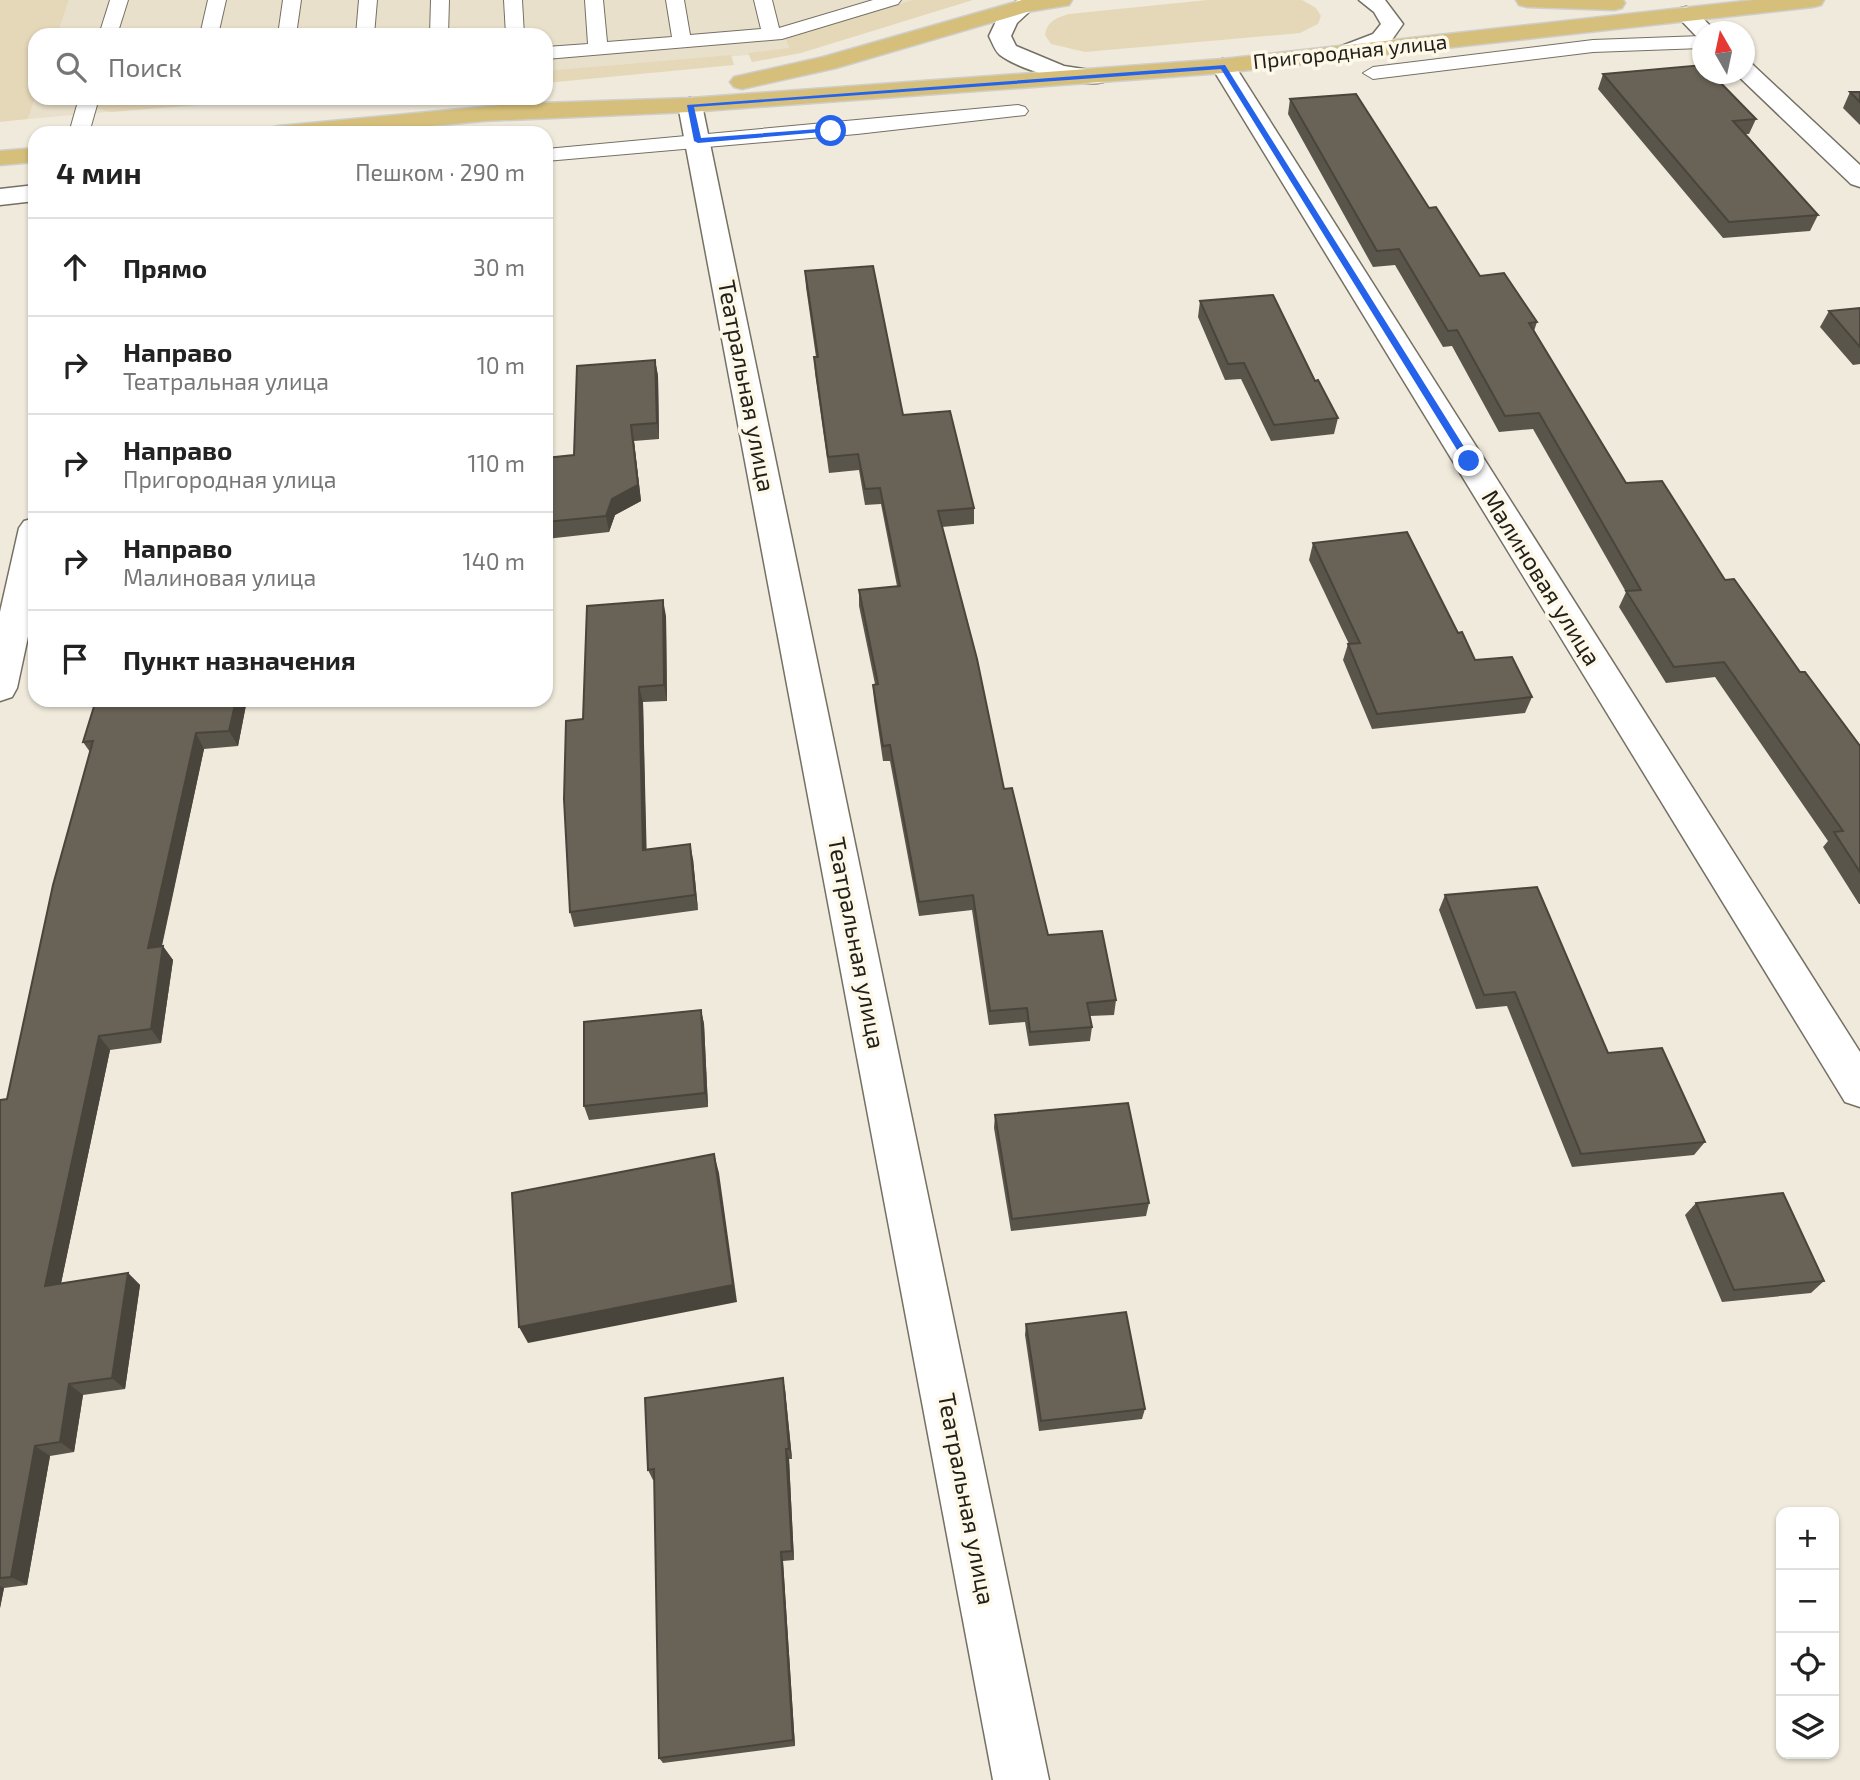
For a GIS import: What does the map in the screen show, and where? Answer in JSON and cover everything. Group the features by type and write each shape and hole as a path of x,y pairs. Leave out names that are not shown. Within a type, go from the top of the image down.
{"main road":[{"name":"Пригородная улица","path":"355,126 485,114 740,83 828,64 1028,3 1061,0"},
{"name":"Пригородная улица","path":"1527,0 1753,6"},
{"name":"Пригородная улица","path":"485,114 694,123 1814,0"},
{"path":"0,158 28,156"}],"street":[{"path":"1347,52 1381,39 1392,24 1382,8 1370,0"},
{"path":"1028,3 1007,20 1000,36 1007,50 1059,72 1095,77"},
{"path":"1686,13 1694,21"},
{"name":"Малиновая улица","path":"1223,66 1860,1089"},
{"path":"1755,79 1860,179"},
{"name":"Театральная улица","path":"694,123 1021,1780"},
{"path":"0,197 28,194"},
{"path":"0,688 28,560"}],"lane":[{"path":"110,28 119,0"},
{"path":"211,28 217,0"},
{"path":"288,28 292,0"},
{"path":"366,28 368,0"},
{"path":"439,28 440,0"},
{"path":"513,0 515,28"},
{"path":"594,0 598,48"},
{"path":"675,0 682,41"},
{"path":"763,0 771,34"},
{"path":"553,52 771,34 839,8 892,0"},
{"path":"1373,73 1593,46 1692,42"},
{"path":"81,126 87,105"},
{"path":"553,153 694,123 858,128 1018,111"}],"shaded area":[{"path":"0,0 69,0 59,28 28,28 28,105 33,105 28,119 0,122"},
{"path":"69,0 925,0 793,51 553,72 553,28 59,28"},
{"path":"913,0 973,0 801,53 752,62 748,53 789,48 786,39"},
{"path":"1207,0 1302,0 1316,8 1321,16 1318,24 1300,33 1085,52 1051,44 1045,35 1053,21 1069,14"},
{"path":"731,55 734,65 553,82 553,70"},
{"path":"33,105 186,105 28,119"},
{"path":"93,105 196,105 111,112 92,107"}],"building":[{"path":"1692,66 1692,84 1722,84 1756,119 1733,121 1818,215 1729,222 1603,74"},
{"path":"1850,92 1860,92 1860,102"},
{"path":"1356,94 1429,208 1436,207 1480,276 1504,273 1537,322 1529,323 1626,483 1662,481 1725,580 1734,579 1800,672 1805,672 1860,746 1860,872 1834,832 1843,831 1724,662 1674,667 1626,591 1641,590 1539,413 1505,416 1457,330 1448,331 1399,249 1377,251 1290,99"},
{"path":"873,266 903,415 950,411 974,508 938,511 977,659 1004,789 1012,788 1048,935 1102,931 1116,1000 1087,1003 1092,1027 1030,1032 1027,1008 990,1011 973,895 919,902 890,745 883,746 873,685 878,684 859,590 900,586 880,488 865,489 858,454 828,457 814,357 818,357 805,271"},
{"path":"1273,295 1315,381 1318,380 1338,418 1274,425 1244,363 1228,364 1200,301"},
{"path":"1860,308 1860,347 1829,311"},
{"path":"655,360 657,423 631,425 638,485 612,499 606,516 553,521 553,457 574,455 577,366"},
{"path":"1407,532 1458,633 1462,632 1475,660 1512,657 1532,697 1377,714 1348,644 1360,643 1313,543"},
{"path":"663,600 664,685 639,687 643,850 690,844 695,895 570,912 564,799 566,721 583,719 587,606"},
{"path":"94,707 234,707 229,731 196,733 148,948 163,946 151,1029 99,1036 45,1286 128,1273 112,1378 69,1384 60,1442 35,1446 11,1577 0,1578 0,1100 7,1099 53,885 93,741 83,742"},
{"path":"1537,887 1608,1053 1662,1048 1705,1142 1581,1154 1515,992 1484,995 1445,895"},
{"path":"701,1010 705,1093 584,1106 584,1022"},
{"path":"1128,1103 1149,1203 1012,1219 995,1115"},
{"path":"714,1154 733,1285 519,1327 512,1193"},
{"path":"1783,1193 1824,1281 1734,1290 1696,1203"},
{"path":"1126,1312 1145,1409 1041,1421 1026,1324"},
{"path":"783,1378 789,1449 786,1449 792,1551 781,1552 793,1740 659,1758 654,1469 648,1470 645,1398"}],"route":[{"path":"831,131 698,141 691,105 1223,66 1469,461"}]}
